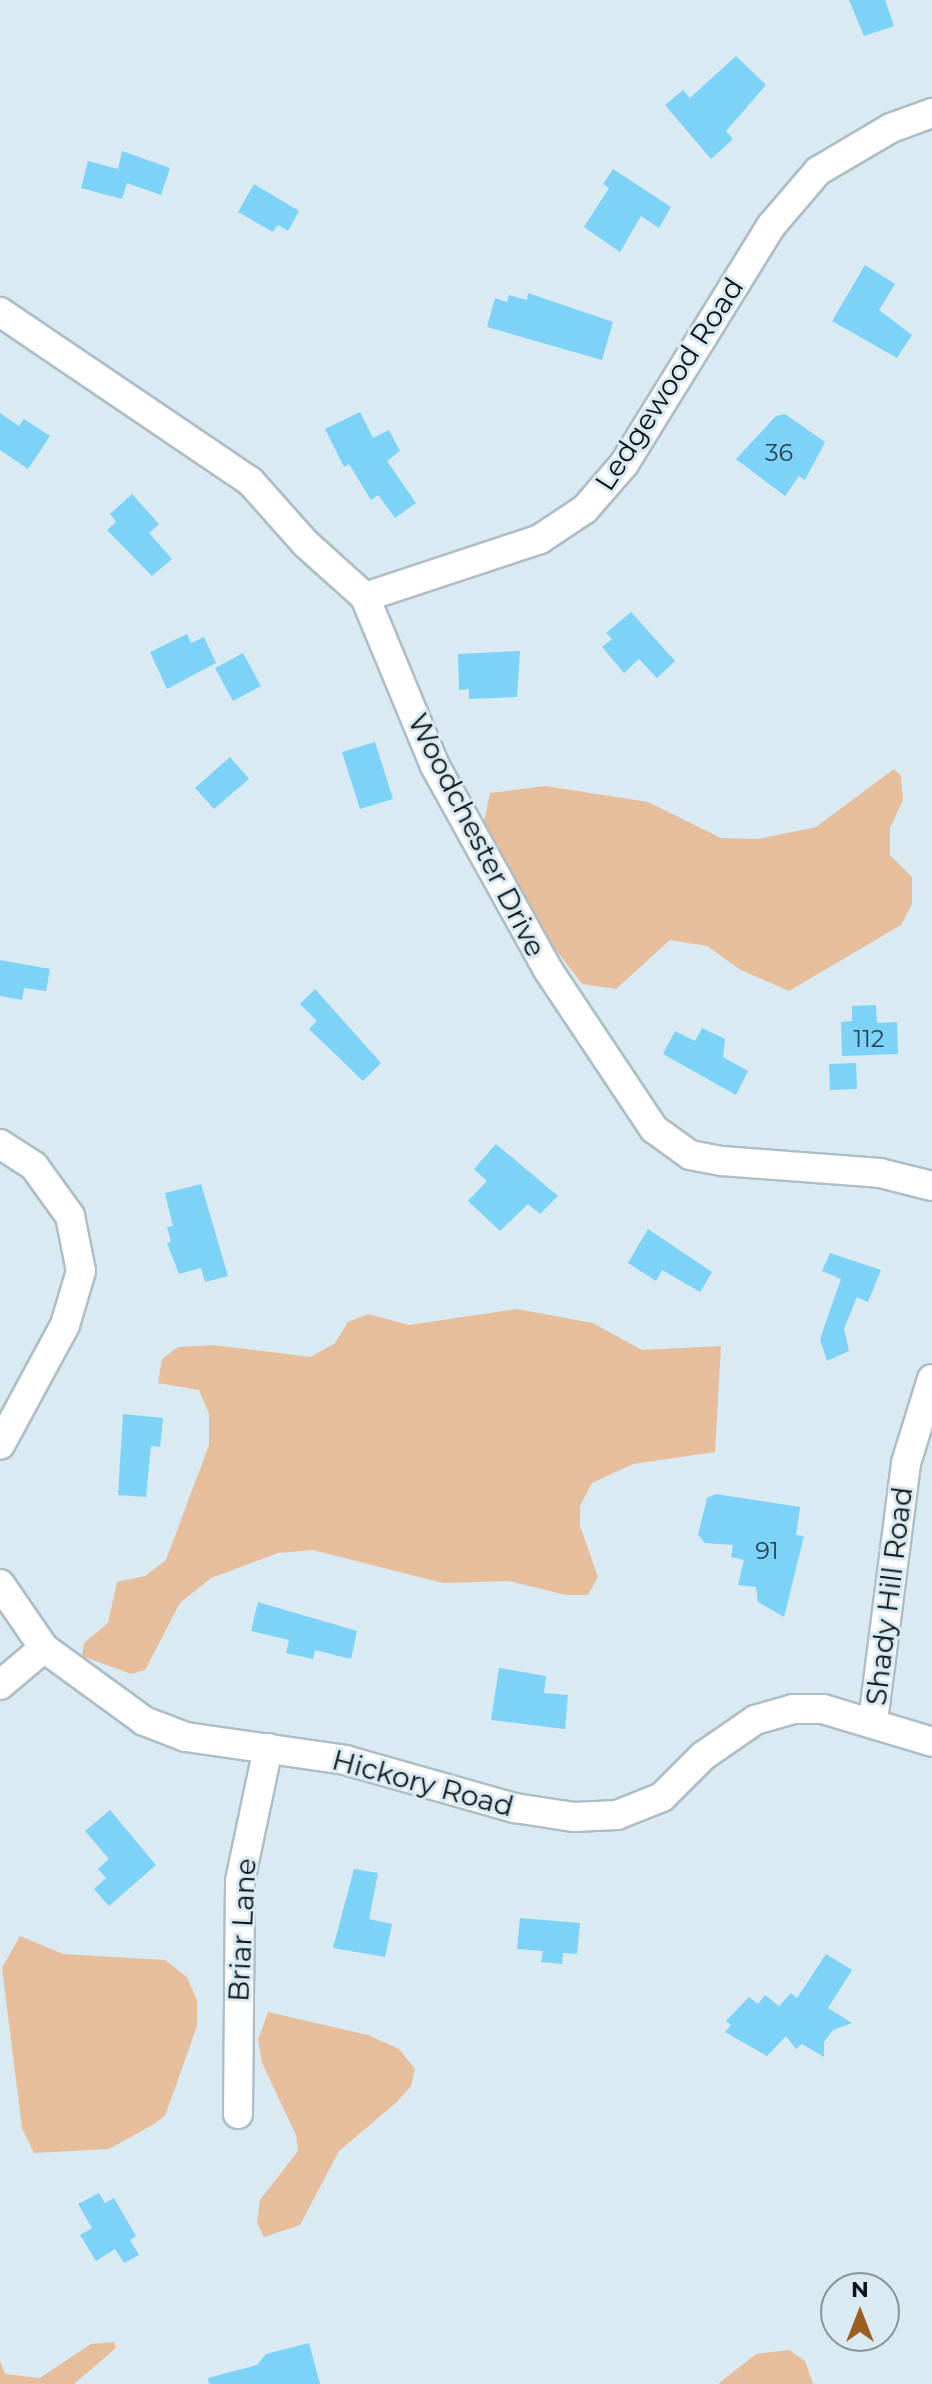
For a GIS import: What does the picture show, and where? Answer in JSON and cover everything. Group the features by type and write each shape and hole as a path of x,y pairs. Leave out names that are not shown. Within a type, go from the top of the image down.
{"street":[{"name":"Ledgewood Road","path":"365,597 540,539 585,509 624,464 771,226 818,171 891,128 932,113"},
{"name":"Woodchester Drive","path":"0,312 250,481 305,543 365,597 435,766 548,970 654,1129 690,1155 722,1161 880,1173 932,1186"},
{"path":"0,1144 34,1166 70,1216 81,1271 65,1325 0,1445"},
{"name":"Shady Hill Road","path":"873,1721 906,1463 932,1379"},
{"name":"Hickory Road","path":"0,1584 44,1648 144,1721 186,1737 345,1760 515,1808 574,1817 617,1815 662,1797 703,1756 755,1720 793,1709 823,1709 873,1721 932,1742"},
{"path":"0,1685 44,1648"},
{"name":"Briar Lane","path":"238,2114 240,1881 268,1748"}],"shaded area":[{"path":"894,769 901,776 903,800 890,828 890,855 912,877 912,904 901,925 789,991 741,970 707,946 670,940 616,989 582,984 537,925 483,826 490,793 545,786 648,802 721,838 758,839 816,827"},
{"path":"517,1309 593,1323 642,1350 721,1346 715,1452 633,1464 592,1483 580,1506 580,1526 598,1577 588,1595 566,1595 509,1581 443,1583 313,1550 278,1553 211,1578 180,1603 145,1670 131,1674 82,1656 84,1643 108,1623 117,1582 145,1576 166,1560 209,1445 209,1414 199,1390 158,1383 162,1359 178,1347 213,1345 311,1357 335,1343 348,1322 368,1314 409,1325"},
{"path":"20,1936 63,1954 165,1960 187,1977 197,2001 197,2026 165,2116 109,2149 34,2153 22,2128 2,1968"},
{"path":"268,2012 368,2035 399,2049 415,2069 411,2086 397,2102 339,2151 300,2225 264,2237 257,2223 260,2200 298,2151 296,2135 262,2063 258,2040"},
{"path":"114,2342 116,2348 74,2384 0,2384 0,2361 5,2374 40,2378 91,2344"},
{"path":"789,2350 805,2361 813,2384 718,2384 756,2354"}],"building":[{"path":"849,0 885,0 894,26 864,36"},
{"path":"736,56 766,85 726,131 733,139 711,159 665,105 683,90 690,98"},
{"path":"122,151 170,168 161,195 127,183 122,199 81,188 88,161 118,169"},
{"path":"613,169 671,207 659,228 641,216 620,252 584,227 609,188 603,184"},
{"path":"254,184 299,211 288,231 278,225 273,232 238,212"},
{"path":"865,265 895,284 879,310 912,335 897,358 832,321"},
{"path":"528,293 613,322 602,360 487,327 495,298 507,302 509,295 527,300"},
{"path":"360,412 373,438 389,430 400,451 387,461 416,503 395,518 378,495 371,500 349,464 344,467 325,429"},
{"path":"0,413 19,426 24,419 50,436 28,469 0,450"},
{"path":"785,414 825,442 805,480 799,476 785,496 736,459 776,416"},
{"path":"132,494 159,524 149,533 172,559 152,576 107,530 116,522 110,514"},
{"path":"631,612 675,661 657,678 639,659 624,673 602,647 612,639 606,633"},
{"path":"187,634 191,643 204,637 216,663 167,689 150,652"},
{"path":"520,651 517,697 469,699 469,689 459,690 458,654"},
{"path":"243,653 261,686 233,701 215,668"},
{"path":"375,742 393,799 360,809 342,752"},
{"path":"230,757 249,779 214,809 195,788"},
{"path":"0,960 50,969 46,991 24,988 22,1000 0,996"},
{"path":"315,989 381,1063 363,1081 309,1029 317,1021 300,1004"},
{"path":"876,1005 877,1023 897,1022 898,1054 842,1056 841,1022 852,1021 852,1006"},
{"path":"702,1028 725,1039 723,1057 748,1071 736,1095 663,1054 675,1031 695,1041"},
{"path":"856,1063 857,1089 830,1090 829,1064"},
{"path":"496,1144 558,1196 540,1214 528,1204 500,1231 468,1201 487,1181 474,1169"},
{"path":"201,1184 228,1276 205,1282 201,1268 179,1274 167,1243 171,1242 167,1227 173,1226 165,1193"},
{"path":"648,1229 712,1272 700,1292 662,1270 656,1281 628,1263"},
{"path":"830,1253 881,1270 868,1302 857,1297 844,1329 849,1351 827,1361 820,1339 841,1279 822,1271"},
{"path":"123,1414 163,1418 160,1447 151,1446 146,1497 118,1495"},
{"path":"716,1494 800,1507 796,1535 804,1536 784,1617 758,1602 756,1587 738,1585 744,1560 731,1557 733,1545 705,1543 698,1535 707,1498"},
{"path":"258,1602 357,1631 351,1659 315,1650 313,1659 286,1653 289,1640 251,1631"},
{"path":"499,1668 546,1676 544,1693 568,1695 565,1729 491,1720"},
{"path":"110,1810 156,1865 109,1906 94,1889 106,1878 98,1869 109,1859 85,1831"},
{"path":"354,1869 378,1873 369,1919 392,1924 385,1957 333,1948"},
{"path":"520,1918 580,1923 577,1954 563,1953 562,1964 541,1962 543,1951 517,1949"},
{"path":"826,1954 852,1970 828,2008 852,2023 833,2030 824,2042 824,2057 802,2044 796,2049 786,2036 767,2056 725,2032 731,2025 726,2021 749,1997 758,2004 765,1995 779,2006 791,1993 797,1998"},
{"path":"99,2193 105,2203 114,2198 136,2236 130,2240 139,2255 124,2263 115,2249 96,2261 80,2235 92,2228 78,2204"},
{"path":"309,2343 320,2384 209,2384 208,2378 257,2365 266,2354"}]}
